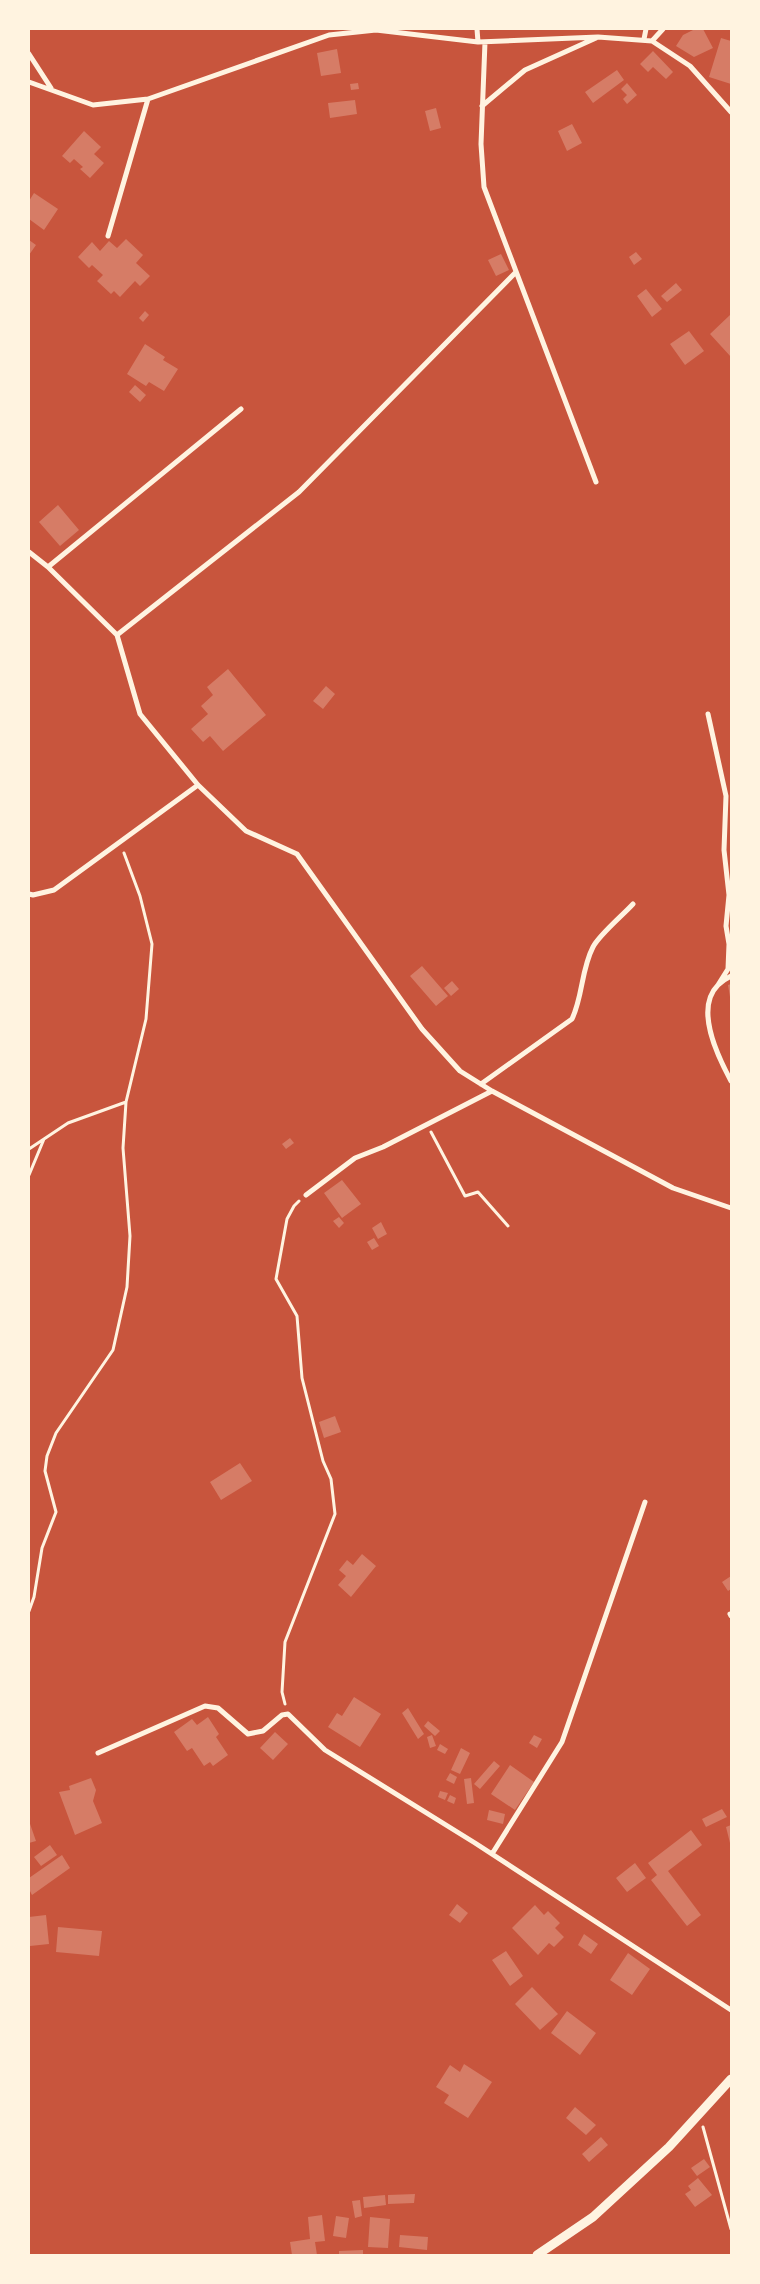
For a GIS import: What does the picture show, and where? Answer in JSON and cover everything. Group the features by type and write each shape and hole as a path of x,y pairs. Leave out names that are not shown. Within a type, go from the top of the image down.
{"street":[{"path":"477,29 481,42 481,144 484,187 596,482"},
{"path":"644,39 646,29"},
{"path":"652,40 663,29"},
{"path":"29,82 93,105 148,99 329,35 376,30 481,42 598,37 652,40 690,66 731,112"},
{"path":"482,106 525,70 598,37"},
{"path":"29,54 50,88"},
{"path":"108,236 148,99"},
{"path":"117,635 299,492 516,272"},
{"path":"48,567 241,409"},
{"path":"29,552 48,567 117,635 140,714 198,785 246,831 297,854 422,1029 460,1071 492,1091 673,1188 731,1208"},
{"path":"708,714 726,796 724,850 729,895 726,926 729,944 728,969 710,997 707,1014 717,1054 731,1081"},
{"path":"29,894 34,895 54,890 198,785"},
{"path":"481,1084 572,1019 579,1004 585,970 593,946 633,904"},
{"path":"718,985 731,976"},
{"path":"306,1195 355,1158 383,1147 428,1125 492,1091"},
{"path":"492,1854 562,1742 645,1502"},
{"path":"98,1754 205,1706 218,1708 248,1734 263,1730 282,1716 288,1714 325,1750 492,1854 731,2010"},
{"path":"537,2255 593,2217 669,2147 731,2079"}],"path":[{"path":"29,1611 34,1597 42,1548 56,1512 45,1471 47,1456 56,1433 113,1350 127,1287 130,1236 123,1148 126,1102 146,1019 152,944 140,896 120,842"},
{"path":"29,1149 68,1123 126,1102"},
{"path":"428,1125 465,1196 478,1192 508,1226"},
{"path":"29,1175 44,1139"},
{"path":"288,1714 282,1692 285,1642 335,1514 332,1480 323,1461 302,1378 297,1316 276,1279 287,1219 294,1206 306,1195"},
{"path":"699,2114 731,2228"}],"building":[{"path":"695,29 703,29 713,48 694,57 676,46 683,35"},
{"path":"721,38 731,41 731,84 709,77"},
{"path":"337,49 341,73 321,76 317,53"},
{"path":"653,51 673,72 666,79 653,67 648,72 640,64"},
{"path":"617,70 624,80 593,103 585,92"},
{"path":"358,83 359,89 351,90 350,84"},
{"path":"627,83 637,95 627,104 623,99 627,95 621,89"},
{"path":"355,100 357,114 330,118 328,103"},
{"path":"436,108 441,128 430,131 425,111"},
{"path":"572,124 582,143 567,151 558,131"},
{"path":"84,131 101,147 94,154 104,163 90,178 80,169 83,167 74,159 70,163 62,156"},
{"path":"34,193 58,209 44,230 29,219 29,201"},
{"path":"126,239 143,255 136,263 150,276 140,286 135,281 120,297 114,291 111,294 97,281 103,275 92,265 89,268 78,257 92,242 100,251 109,241 117,248"},
{"path":"29,240 36,245 29,255"},
{"path":"636,252 642,259 634,265 629,257"},
{"path":"501,254 509,270 496,276 488,260"},
{"path":"676,283 682,290 667,302 661,296"},
{"path":"646,289 662,309 652,317 637,296"},
{"path":"145,311 149,315 143,322 139,318"},
{"path":"730,315 731,317 731,357 710,334"},
{"path":"689,331 704,351 685,365 670,344"},
{"path":"145,344 165,357 163,360 178,369 164,391 149,382 146,386 127,374"},
{"path":"135,385 146,395 140,402 129,392"},
{"path":"58,505 79,530 60,546 39,522"},
{"path":"228,669 266,715 223,751 210,736 203,742 191,729 208,714 201,706 213,695 207,687"},
{"path":"326,686 335,694 323,709 313,701"},
{"path":"422,966 448,996 436,1006 410,976"},
{"path":"452,981 459,989 451,996 444,988"},
{"path":"731,984 731,997 730,997 728,985"},
{"path":"290,1138 294,1143 286,1149 282,1144"},
{"path":"342,1180 361,1204 342,1218 324,1193"},
{"path":"339,1217 344,1223 339,1228 333,1221"},
{"path":"381,1222 387,1234 378,1239 372,1228"},
{"path":"374,1238 379,1246 372,1250 367,1242"},
{"path":"335,1416 341,1432 324,1438 319,1422"},
{"path":"240,1463 252,1481 221,1500 210,1482"},
{"path":"362,1554 376,1566 351,1597 338,1585 346,1576 339,1570 347,1560 353,1565"},
{"path":"731,1576 731,1589 728,1591 722,1582"},
{"path":"354,1697 381,1714 360,1747 328,1727 337,1713 342,1716"},
{"path":"408,1708 424,1734 418,1739 402,1713"},
{"path":"208,1717 219,1734 216,1737 228,1755 213,1766 210,1762 204,1766 192,1748 187,1751 174,1732 192,1719 197,1725"},
{"path":"428,1721 440,1731 435,1736 424,1726"},
{"path":"275,1732 288,1744 273,1760 260,1748"},
{"path":"432,1735 436,1746 430,1748 427,1737"},
{"path":"534,1735 542,1739 537,1748 529,1743"},
{"path":"440,1744 448,1749 445,1754 437,1750"},
{"path":"461,1748 470,1753 460,1774 451,1770"},
{"path":"494,1761 500,1766 480,1789 474,1784"},
{"path":"510,1765 534,1782 515,1810 491,1794"},
{"path":"450,1773 457,1777 454,1784 446,1780"},
{"path":"91,1778 96,1790 93,1801 102,1823 75,1835 59,1792 70,1790 69,1786"},
{"path":"471,1778 474,1803 467,1804 464,1779"},
{"path":"440,1791 448,1793 445,1800 438,1797"},
{"path":"450,1795 456,1798 454,1804 447,1801"},
{"path":"722,1809 727,1817 706,1827 702,1819"},
{"path":"489,1810 505,1814 503,1824 487,1820"},
{"path":"29,1821 36,1841 29,1843"},
{"path":"731,1825 731,1843 730,1843 726,1827"},
{"path":"691,1830 702,1845 668,1871 701,1915 687,1926 651,1880 657,1875 648,1863"},
{"path":"50,1845 57,1855 41,1866 34,1857"},
{"path":"62,1855 70,1868 32,1895 29,1889 29,1878"},
{"path":"635,1863 646,1878 627,1892 616,1878"},
{"path":"457,1904 468,1913 460,1923 449,1915"},
{"path":"535,1905 544,1915 548,1911 560,1923 555,1928 564,1937 554,1947 549,1943 538,1955 512,1928"},
{"path":"46,1915 49,1944 30,1946 29,1917"},
{"path":"58,1927 102,1931 99,1956 56,1952"},
{"path":"584,1934 598,1944 591,1954 578,1945"},
{"path":"506,1951 523,1976 510,1986 492,1960"},
{"path":"628,1953 650,1969 632,1995 610,1980"},
{"path":"532,1987 558,2014 540,2030 515,2004"},
{"path":"567,2011 596,2033 580,2055 551,2033"},
{"path":"464,2064 492,2082 468,2118 444,2103 449,2095 436,2087 450,2065 460,2072"},
{"path":"575,2107 596,2125 586,2135 566,2118"},
{"path":"601,2137 608,2145 589,2162 582,2154"},
{"path":"704,2159 710,2167 697,2176 691,2168"},
{"path":"698,2178 712,2195 695,2207 685,2194 691,2190 688,2186"},
{"path":"415,2194 414,2203 388,2204 388,2195"},
{"path":"385,2195 386,2205 364,2208 363,2197"},
{"path":"360,2200 362,2216 355,2218 352,2201"},
{"path":"322,2215 325,2241 315,2242 317,2255 292,2255 290,2242 310,2239 308,2217"},
{"path":"336,2216 349,2218 346,2238 333,2236"},
{"path":"370,2217 390,2219 388,2248 368,2247"},
{"path":"400,2235 428,2237 427,2250 399,2247"},
{"path":"363,2250 363,2255 339,2255 339,2251"}]}
